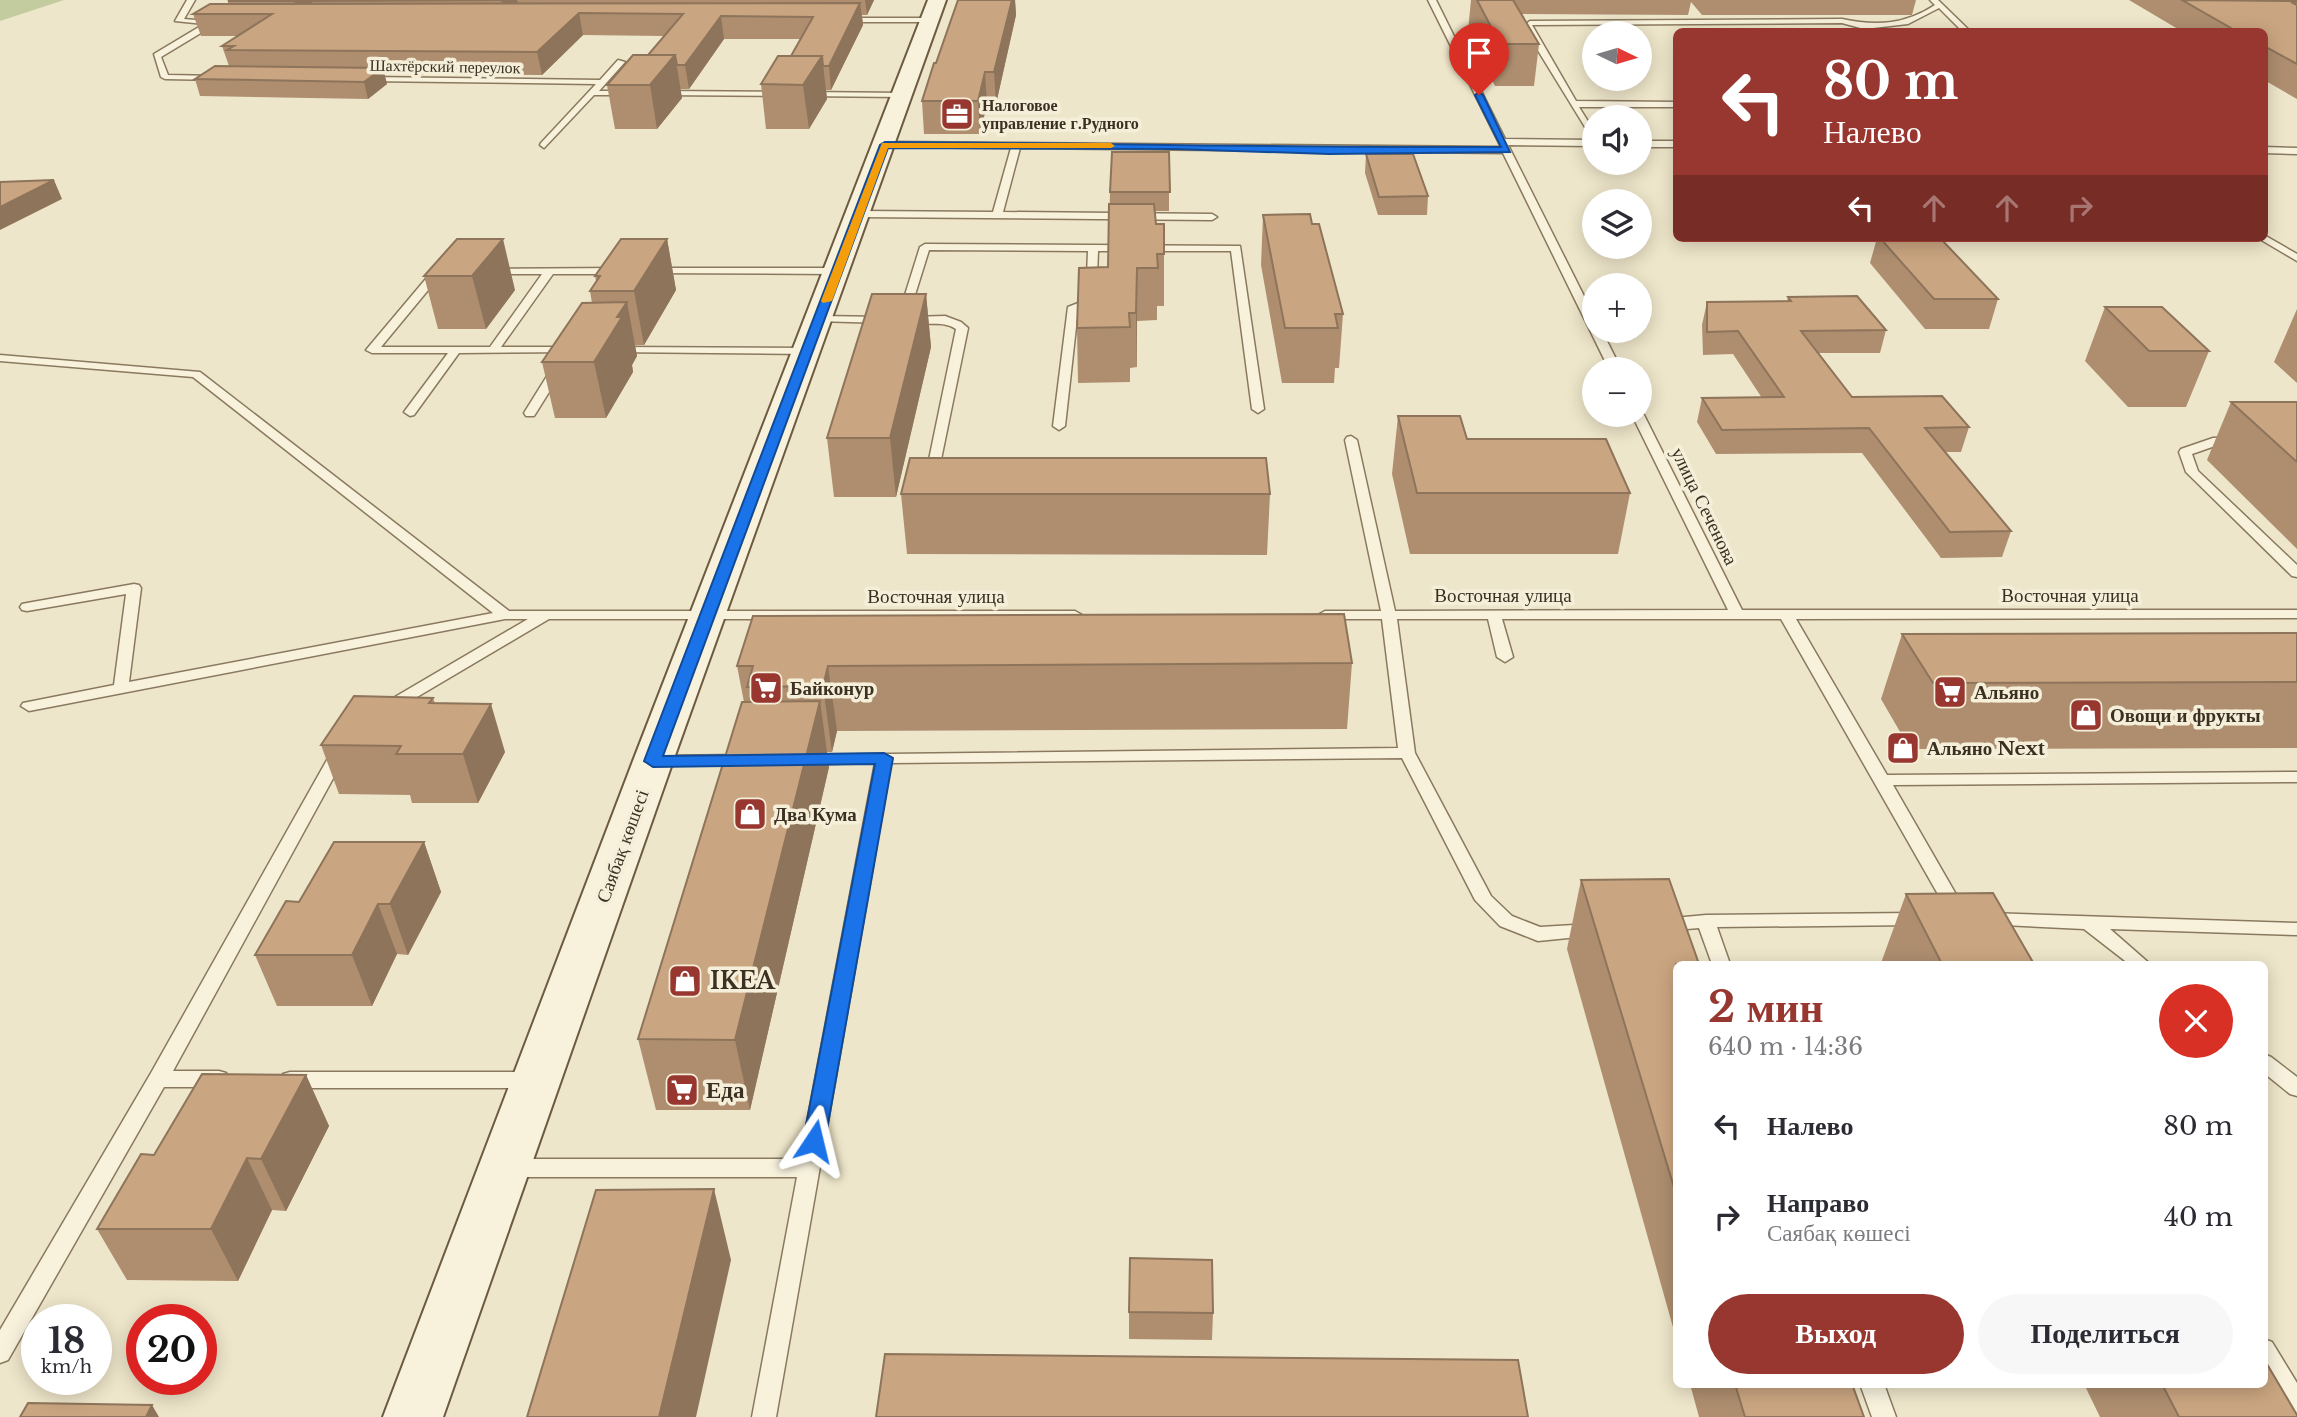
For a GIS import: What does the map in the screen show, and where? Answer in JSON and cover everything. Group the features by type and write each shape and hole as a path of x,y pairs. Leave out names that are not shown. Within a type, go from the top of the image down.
{"street":[{"name":"Саябақ көшесі","path":"413,1417 653,761 885,145 933,10"}],"lane":[{"path":"191,0 179,21 225,22"},
{"path":"1432,0 1582,303"},
{"path":"1877,28 1917,20 1937,2 1964,28"},
{"path":"834,20 933,10"},
{"path":"1692,11 1707,28"},
{"path":"1582,115 1527,26 1530,23 1842,21 1866,28"},
{"path":"212,22 157,56 161,67 165,77 234,78"},
{"path":"544,145 621,62"},
{"name":"Шахтёрский переулок","path":"357,79 603,82"},
{"path":"592,93 634,93"},
{"path":"648,93 904,94"},
{"path":"1576,104 1673,104"},
{"path":"885,145 1329,151 1582,143"},
{"path":"1652,144 1673,144"},
{"path":"997,215 1016,145"},
{"path":"2268,150 2297,150"},
{"path":"859,214 1212,217"},
{"path":"2268,241 2297,258"},
{"path":"902,320 925,247 1236,248 1258,409"},
{"path":"1059,426 1073,307 1091,302 1093,247"},
{"path":"453,271 439,271 372,350 583,350"},
{"path":"480,271 838,271"},
{"path":"493,350 550,271"},
{"path":"612,282 619,271"},
{"path":"596,350 814,335 902,320 957,322 962,328 929,488 938,496"},
{"path":"530,413 577,339"},
{"path":"410,412 456,350"},
{"path":"0,358 196,374 505,615"},
{"name":"улица Сеченова","path":"1644,427 1737,614"},
{"path":"1351,440 1389,615 1407,752 1484,900 1506,922 1538,934 1602,929"},
{"path":"2249,440 2213,442 2185,452 2192,472 2297,573"},
{"path":"27,607 134,588 121,687"},
{"path":"376,714 548,614"},
{"path":"1786,614 1961,918"},
{"name":"Восточная улица","path":"1306,615 2297,614"},
{"name":"Восточная улица","path":"29,706 505,615 1084,615"},
{"path":"1494,615 1505,657"},
{"path":"0,1352 158,1079 347,740"},
{"path":"789,760 1407,752"},
{"path":"764,1417 884,758"},
{"path":"653,761 762,760"},
{"path":"1880,780 2297,777"},
{"path":"1641,926 1706,921 1961,918 2297,929"},
{"path":"1706,921 1720,961"},
{"path":"2088,922 2137,961"},
{"path":"2268,1065 2297,1088"},
{"path":"158,1079 240,1080"},
{"path":"267,1080 536,1080"},
{"path":"504,1168 809,1168"},
{"path":"2268,1356 2297,1405"},
{"path":"1873,1388 1884,1417"}],"green space":[{"path":"0,0 64,0 0,21"}],"building":[{"path":"230,0 296,0 228,1"},
{"path":"313,0 501,0 312,1"},
{"path":"958,0 1012,0 994,72 985,72 978,101 922,101 934,63"},
{"path":"1477,0 1513,0 1539,44 1500,44"},
{"path":"2182,0 2297,1 2291,2 2297,5 2297,64 2268,48 2268,28 2231,28"},
{"path":"860,3 829,66 823,66 822,56 791,56 813,17 721,16 685,65 677,65 675,55 648,55 683,14 579,13 537,52 227,50 234,46 222,46 272,14 193,14 210,4"},
{"path":"633,55 675,55 650,85 607,85"},
{"path":"778,56 822,56 803,85 761,84"},
{"path":"215,66 383,68 364,82 195,79"},
{"path":"1112,152 1169,152 1170,192 1110,192"},
{"path":"1366,154 1413,154 1428,196 1379,197"},
{"path":"54,180 0,207 0,182"},
{"path":"1109,204 1154,204 1156,224 1164,224 1164,254 1157,254 1158,268 1137,268 1136,313 1129,313 1130,327 1077,328 1079,268 1108,267"},
{"path":"1310,214 1312,224 1319,224 1343,314 1335,314 1338,328 1285,328 1263,215"},
{"path":"457,239 503,239 472,276 424,276"},
{"path":"621,239 667,239 634,291 590,291 600,276 595,276"},
{"path":"1884,242 1944,242 1998,299 1934,299"},
{"path":"872,294 926,294 890,438 827,438"},
{"path":"1857,296 1886,330 1801,331 1852,397 1942,396 1969,427 1925,428 2011,531 1950,532 1869,428 1722,430 1702,398 1784,397 1738,331 1707,332 1707,302 1791,301 1788,297"},
{"path":"627,302 617,317 622,317 594,362 542,362 582,303"},
{"path":"2105,307 2162,307 2209,351 2149,351"},
{"path":"2231,402 2297,402 2297,462"},
{"path":"1398,416 1460,416 1467,439 1606,439 1630,493 1417,493"},
{"path":"910,458 1266,458 1270,494 901,494"},
{"path":"1344,614 1352,663 828,666 823,686 747,687 753,666 737,666 753,616"},
{"path":"2297,633 2297,682 1933,683 1902,634"},
{"path":"354,696 433,698 429,703 491,704 463,754 396,754 401,746 321,745"},
{"path":"820,701 735,1040 638,1039 742,702"},
{"path":"334,842 424,842 390,904 378,904 352,955 255,955 286,901 299,902"},
{"path":"1669,879 1698,961 1673,961 1673,1184 1581,880"},
{"path":"1993,893 2032,961 1940,961 1906,894"},
{"path":"202,1074 306,1075 261,1159 247,1158 211,1229 97,1229 141,1154 154,1155"},
{"path":"714,1189 659,1417 527,1417 596,1190"},
{"path":"1130,1258 1212,1260 1213,1313 1129,1312"},
{"path":"885,1354 1518,1360 1528,1417 876,1417"},
{"path":"2268,1366 2297,1415 2297,1417 2179,1417 2164,1388 2268,1388"},
{"path":"1736,1388 1853,1388 1864,1417 1745,1417"},
{"path":"28,1403 152,1405 146,1417 20,1417"}],"slow traffic":[{"path":"827,301 885,145 1111,146"}],"place":[{"name":"Налоговое управление г.Рудного","path":"957,114"},
{"name":"Байконур","path":"766,688"},
{"name":"Альяно","path":"1950,692"},
{"name":"Овощи и фрукты","path":"2086,715"},
{"name":"Альяно Next","path":"1903,748"},
{"name":"Два Кума","path":"750,814"},
{"name":"IKEA","path":"685,981"},
{"name":"Еда","path":"682,1090"}],"route":[{"path":"814,1141 884,758 653,761 885,145 1175,146 1329,151 1507,150 1479,95"}]}
